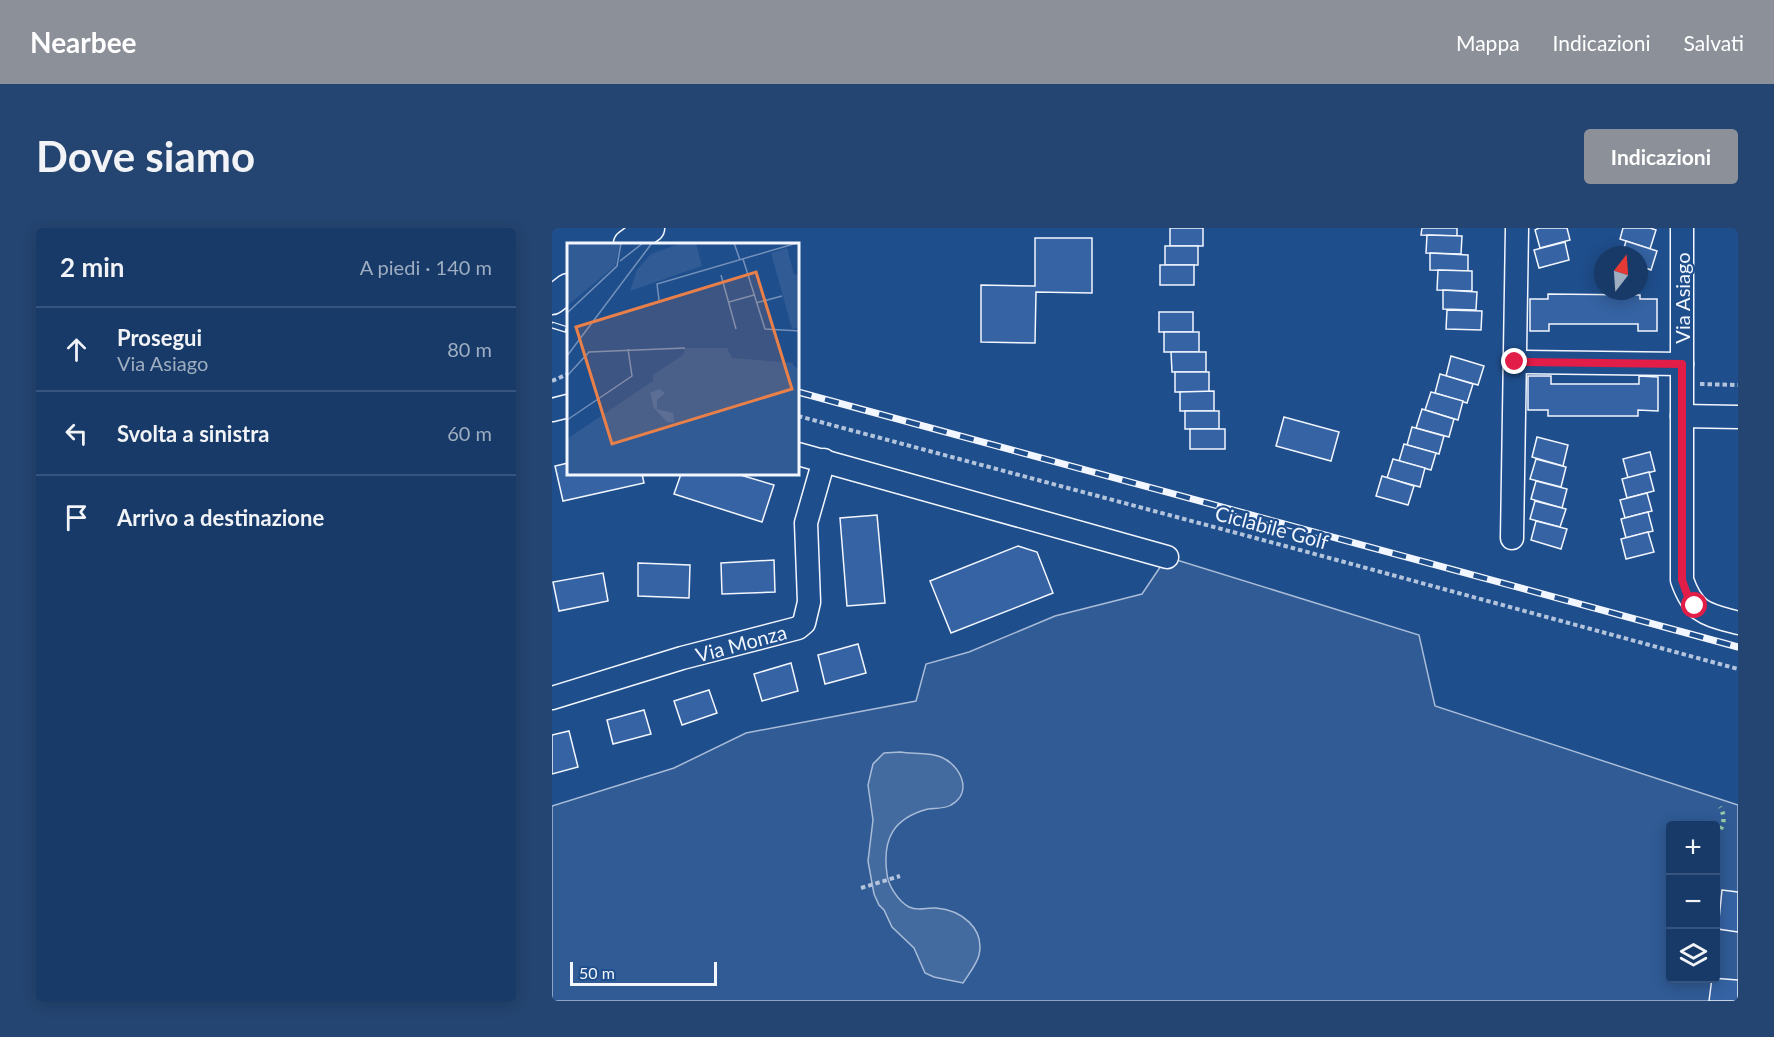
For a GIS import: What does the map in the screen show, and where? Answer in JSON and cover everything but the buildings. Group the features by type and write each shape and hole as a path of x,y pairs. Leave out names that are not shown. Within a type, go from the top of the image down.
{"main road":[{"path":"629,243 650,228"},
{"path":"552,300 567,289"}],"street":[{"path":"1512,538 1517,228"},
{"name":"Via Asiago","path":"1682,228 1682,580 1695,606 1707,614 1738,623"},
{"path":"1515,362 1682,374"},
{"path":"552,410 567,406"},
{"path":"1682,416 1738,417"},
{"path":"800,454 1167,557"},
{"name":"Via Monza","path":"552,698 682,658 798,628 804,622 809,602 807,523 824,460"}],"path":[{"path":"552,381 567,374"},
{"path":"1682,374 1738,385"},
{"name":"Ciclabile Golf","path":"800,417 1738,669"},
{"path":"861,888 900,876"}],"shaded area":[{"path":"1167,557 1419,635 1435,706 1738,805 1738,1001 552,1001 552,806 674,768 746,733 916,701 926,664 969,652 1055,616 1142,594"},
{"path":"884,753 932,754 941,757 954,766 962,779 962,793 951,805 916,813 899,824 889,840 886,861 889,883 897,897 905,904 916,909 936,908 954,912 975,929 980,945 979,955 963,983 925,973 914,948 892,927 874,894 868,861 873,820 868,785 873,764"}],"railway":[{"path":"552,325 567,330"},
{"path":"800,393 1738,647"}],"hedge":[{"path":"1720,807 1723,822 1720,830"}],"route":[{"path":"1515,362 1682,364 1682,580 1695,606"}]}
